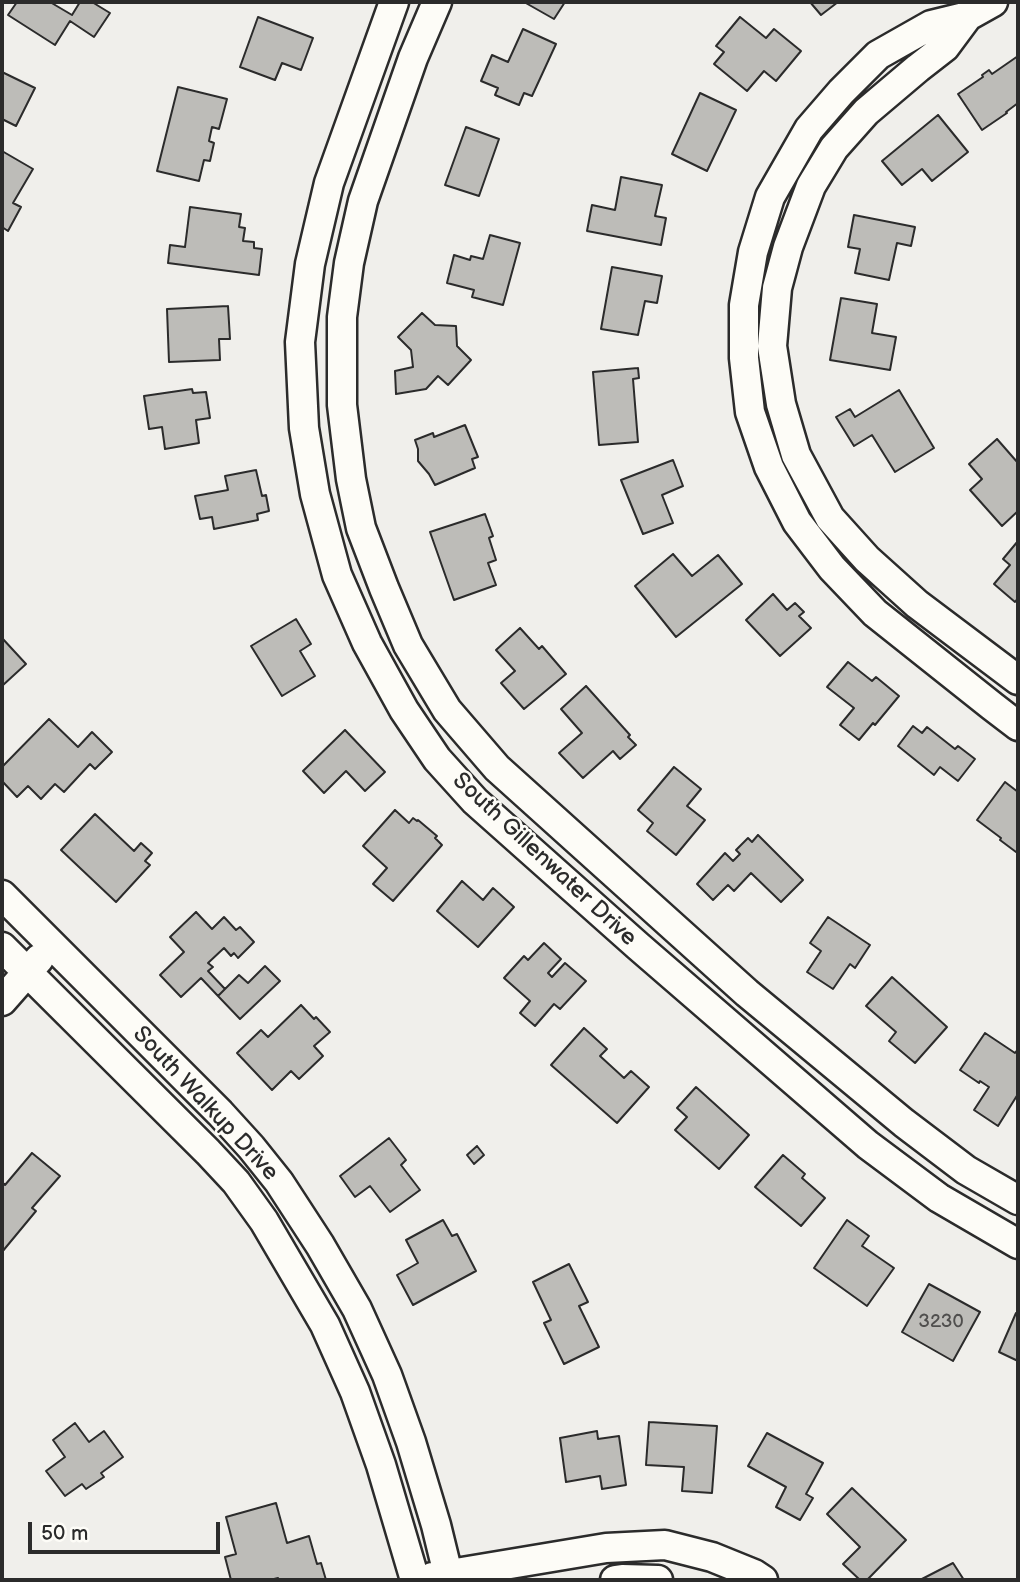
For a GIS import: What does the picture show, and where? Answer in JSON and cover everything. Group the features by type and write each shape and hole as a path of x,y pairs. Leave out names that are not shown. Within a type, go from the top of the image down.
{"street":[{"name":"South Gillenwater Drive","path":"394,2 330,183 310,264 300,342 304,428 315,495 337,575 367,643 404,710 437,759 475,801 868,1145 939,1198 1018,1244"},
{"name":"South Gillenwater Drive","path":"437,2 412,58 363,201 349,263 342,329 342,405 351,479 361,528 408,645 447,710 497,768 747,993 925,1139 966,1170 1018,1200"},
{"path":"993,2 968,16 930,25 878,55 809,129 770,197 753,252 744,305 744,358 750,412 769,467 797,522 832,568 875,612 1018,726"},
{"path":"968,16 945,47 866,112 834,148 811,186 788,247 777,288 772,346 781,404 796,455 830,518 867,559 917,604 1018,680"},
{"path":"309,456 348,451"},
{"name":"South Walkup Drive","path":"2,895 211,1104 279,1182 357,1309 387,1375 411,1442 436,1525 448,1577"},
{"path":"2,948 28,921"},
{"path":"2,1001 51,945"},
{"name":"South Walkup Drive","path":"2,948 236,1182 264,1221 325,1325 355,1392 381,1465 415,1580"},
{"path":"415,1580 448,1577 606,1548 665,1545 712,1557 763,1580"},
{"path":"615,1580 658,1580"}],"building":[{"path":"17,2 50,2 72,15 80,2 92,2 110,13 94,37 70,21 55,45 8,15"},
{"path":"524,2 565,2 554,19"},
{"path":"810,2 838,2 821,15"},
{"path":"258,17 313,38 301,70 282,63 275,80 240,67"},
{"path":"740,17 766,38 774,29 801,51 776,81 764,71 747,91 714,64 724,52 716,46"},
{"path":"523,29 556,44 532,96 524,93 519,105 495,95 498,88 481,81 492,55 508,62"},
{"path":"1018,56 1018,103 982,130 958,94 989,70 992,74"},
{"path":"2,72 35,88 16,126 2,119"},
{"path":"178,87 227,99 219,129 212,127 209,141 214,143 210,161 204,160 199,181 157,171"},
{"path":"700,93 736,110 707,171 672,154"},
{"path":"938,115 968,152 932,181 922,169 902,185 882,161"},
{"path":"466,127 499,139 479,196 445,185"},
{"path":"2,151 33,169 13,203 21,207 8,231 2,227"},
{"path":"621,177 662,185 655,216 666,218 661,245 587,231 592,205 615,210"},
{"path":"190,207 241,214 239,227 245,228 243,241 254,242 254,248 262,249 259,275 168,263 170,245 185,247"},
{"path":"854,215 915,227 911,246 897,243 889,280 855,273 860,249 848,247"},
{"path":"490,235 520,243 503,305 472,297 474,290 447,283 454,255 470,260 471,256 483,259"},
{"path":"612,267 662,276 657,303 645,301 638,335 601,329"},
{"path":"841,298 877,304 872,333 896,337 890,370 830,360"},
{"path":"228,306 230,339 219,339 220,360 169,362 167,309"},
{"path":"422,313 435,325 456,326 457,346 471,360 448,385 438,376 426,389 396,394 395,371 413,367 411,350 398,337"},
{"path":"638,368 639,378 633,379 638,442 599,445 593,372"},
{"path":"192,389 193,393 206,392 210,418 196,420 199,443 165,449 162,427 149,429 144,396"},
{"path":"899,390 934,448 895,472 872,435 854,446 836,417 850,409 855,417"},
{"path":"465,425 478,457 472,459 475,468 435,485 418,461 415,440 433,433 434,437"},
{"path":"997,439 1018,463 1018,511 1002,526 970,490 982,479 969,464"},
{"path":"673,460 683,486 662,495 673,523 643,534 621,480"},
{"path":"256,470 262,496 266,495 269,511 257,514 258,520 214,529 212,517 200,519 195,496 228,490 225,476"},
{"path":"485,514 493,536 489,538 496,560 488,563 496,585 454,600 430,532"},
{"path":"1018,541 1018,598 1015,602 994,584 1010,565 1003,559"},
{"path":"673,554 692,576 718,555 742,584 676,637 635,586"},
{"path":"773,594 787,610 795,603 804,612 799,616 811,628 780,656 746,620"},
{"path":"296,619 311,644 300,651 315,676 282,696 251,646"},
{"path":"520,628 539,649 542,646 566,674 524,709 501,683 515,671 496,650"},
{"path":"2,638 26,664 2,686"},
{"path":"848,662 872,681 876,677 899,696 859,740 840,725 854,708 827,687"},
{"path":"586,686 636,745 620,759 613,751 583,778 559,753 582,733 561,709"},
{"path":"49,719 78,747 92,732 112,752 95,769 90,764 64,792 55,784 41,799 28,786 17,797 2,781 2,767"},
{"path":"913,726 922,733 927,727 955,749 958,746 975,759 958,781 940,767 934,775 898,746"},
{"path":"345,730 385,772 365,791 346,771 324,793 303,771"},
{"path":"674,767 701,789 687,806 705,820 676,855 647,831 653,823 638,810"},
{"path":"1005,782 1018,792 1016,852 977,820"},
{"path":"395,810 409,823 413,818 418,820 437,836 435,838 442,845 393,901 373,884 387,868 363,846"},
{"path":"95,814 134,851 141,843 152,853 145,861 150,865 116,902 61,850"},
{"path":"758,835 803,880 781,902 751,873 734,891 728,885 713,900 697,884 725,853 733,861 740,854 736,850 748,838 752,842"},
{"path":"462,881 483,900 493,888 514,907 478,947 437,911"},
{"path":"196,912 212,929 224,917 236,930 240,927 254,942 238,958 234,953 231,956 224,948 208,963 213,967 208,971 225,989 218,996 201,978 181,997 160,975 184,952 170,937"},
{"path":"828,917 870,945 855,968 850,964 833,989 807,972 821,951 810,943"},
{"path":"544,943 561,959 548,973 552,977 565,963 586,981 560,1009 554,1004 535,1026 520,1013 530,1001 504,978 524,956 528,960"},
{"path":"265,966 280,981 240,1019 218,996 239,975 248,983"},
{"path":"892,977 947,1027 915,1063 889,1041 896,1032 866,1006"},
{"path":"301,1005 330,1032 314,1046 323,1056 299,1079 291,1071 272,1090 237,1053 261,1030 268,1037"},
{"path":"584,1028 607,1049 600,1056 624,1078 631,1071 649,1087 617,1123 551,1065"},
{"path":"985,1033 1015,1053 1018,1049 1018,1094 998,1126 974,1110 989,1087 960,1070"},
{"path":"696,1087 749,1135 719,1169 675,1130 687,1117 677,1108"},
{"path":"389,1138 406,1160 401,1165 420,1190 390,1212 370,1186 355,1197 340,1176"},
{"path":"477,1146 484,1155 474,1164 467,1155"},
{"path":"32,1153 60,1176 32,1208 36,1211 2,1252 2,1182 5,1185"},
{"path":"783,1155 805,1174 802,1178 825,1198 801,1226 755,1187"},
{"path":"443,1220 452,1236 457,1234 476,1271 413,1305 397,1275 418,1263 406,1240"},
{"path":"847,1220 869,1236 862,1246 894,1268 867,1306 814,1268"},
{"path":"569,1264 588,1302 579,1306 599,1347 564,1364 544,1323 551,1320 533,1282"},
{"path":"929,1284 980,1312 953,1361 902,1332"},
{"path":"1016,1313 1018,1314 1018,1361 999,1352"},
{"path":"649,1422 717,1426 712,1493 682,1491 684,1467 646,1465"},
{"path":"75,1423 89,1442 104,1431 123,1457 101,1473 104,1477 86,1489 82,1484 65,1496 46,1471 65,1457 53,1440"},
{"path":"597,1431 598,1439 619,1436 626,1485 602,1489 600,1476 566,1482 560,1438"},
{"path":"767,1433 823,1463 806,1494 813,1498 800,1520 776,1507 786,1487 748,1466"},
{"path":"852,1488 906,1540 867,1580 860,1580 843,1564 860,1547 827,1514"},
{"path":"276,1503 287,1543 309,1536 317,1564 321,1563 326,1580 231,1580 225,1557 236,1554 226,1517"},
{"path":"953,1563 964,1580 920,1580"}]}
